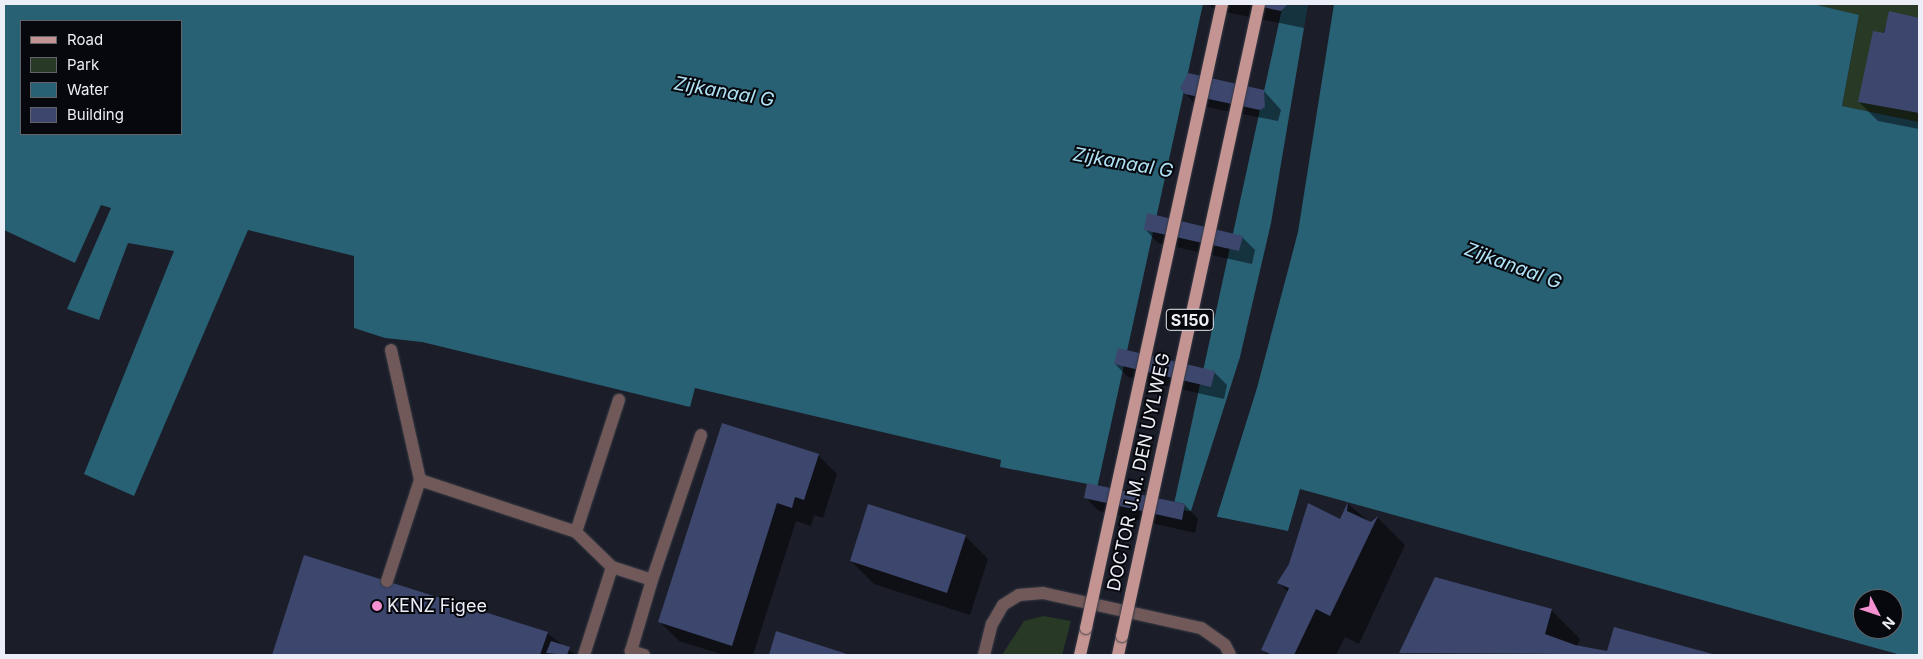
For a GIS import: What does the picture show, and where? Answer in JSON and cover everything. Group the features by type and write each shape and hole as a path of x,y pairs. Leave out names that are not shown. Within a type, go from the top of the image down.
{"main road":[{"name":"DOCTOR J.M. DEN UYLWEG","path":"1080,655 1222,4"},
{"name":"DOCTOR J.M. DEN UYLWEG","path":"1118,655 1260,4"}],"street":[{"path":"387,581 420,480 391,350"},
{"path":"576,532 619,400"},
{"path":"644,655 630,651 700,435"},
{"path":"420,480 576,532 612,567 652,580"},
{"path":"584,655 612,567"},
{"path":"984,655 1003,605 1019,595 1043,594 1201,628 1225,646 1230,655"}],"green space":[{"path":"1813,4 1919,4 1919,122 1842,106 1859,16"},
{"path":"1043,616 1071,621 1062,655 1002,655 1024,621"}],"water":[{"name":"Zijkanaal G","path":"4,4 1813,4 1859,15 1842,106 1919,122 1919,655 1901,655 1300,489 1288,531 1184,510 1185,504 1000,467 1001,460 695,388 690,407 422,342 385,338 354,328 354,256 248,230 134,496 84,474 174,251 128,243 99,320 67,309 111,208 101,205 75,263 4,230"}],"pier":[{"path":"1203,4 1283,4 1174,504 1097,488"},
{"path":"1308,4 1334,4 1298,232 1257,388 1216,519 1190,514 1240,357 1271,223"}],"building":[{"path":"1253,4 1288,4 1281,11 1253,5"},
{"path":"1889,11 1919,18 1919,113 1858,102 1873,31 1884,33"},
{"path":"1188,73 1264,90 1265,107 1260,110 1185,94 1180,88"},
{"path":"1147,213 1243,236 1239,251 1144,230"},
{"path":"1118,348 1215,371 1211,387 1114,364"},
{"path":"722,423 819,454 804,500 795,497 792,508 777,503 732,646 658,622"},
{"path":"1087,483 1185,504 1182,520 1084,498"},
{"path":"1348,502 1347,511 1371,522 1378,516 1330,616 1316,609 1294,655 1272,655 1261,650 1289,588 1277,583 1289,564 1308,503 1340,519"},
{"path":"868,504 966,535 947,593 850,561"},
{"name":"KENZ Figee","path":"304,555 548,632 540,655 272,655"},
{"path":"1435,577 1552,609 1545,634 1575,645 1607,651 1614,627 1716,655 1399,653"},
{"path":"776,631 850,655 769,655"},
{"path":"551,641 570,647 567,655 546,653"}],"place":[{"name":"KENZ Figee","path":"377,606"}]}
